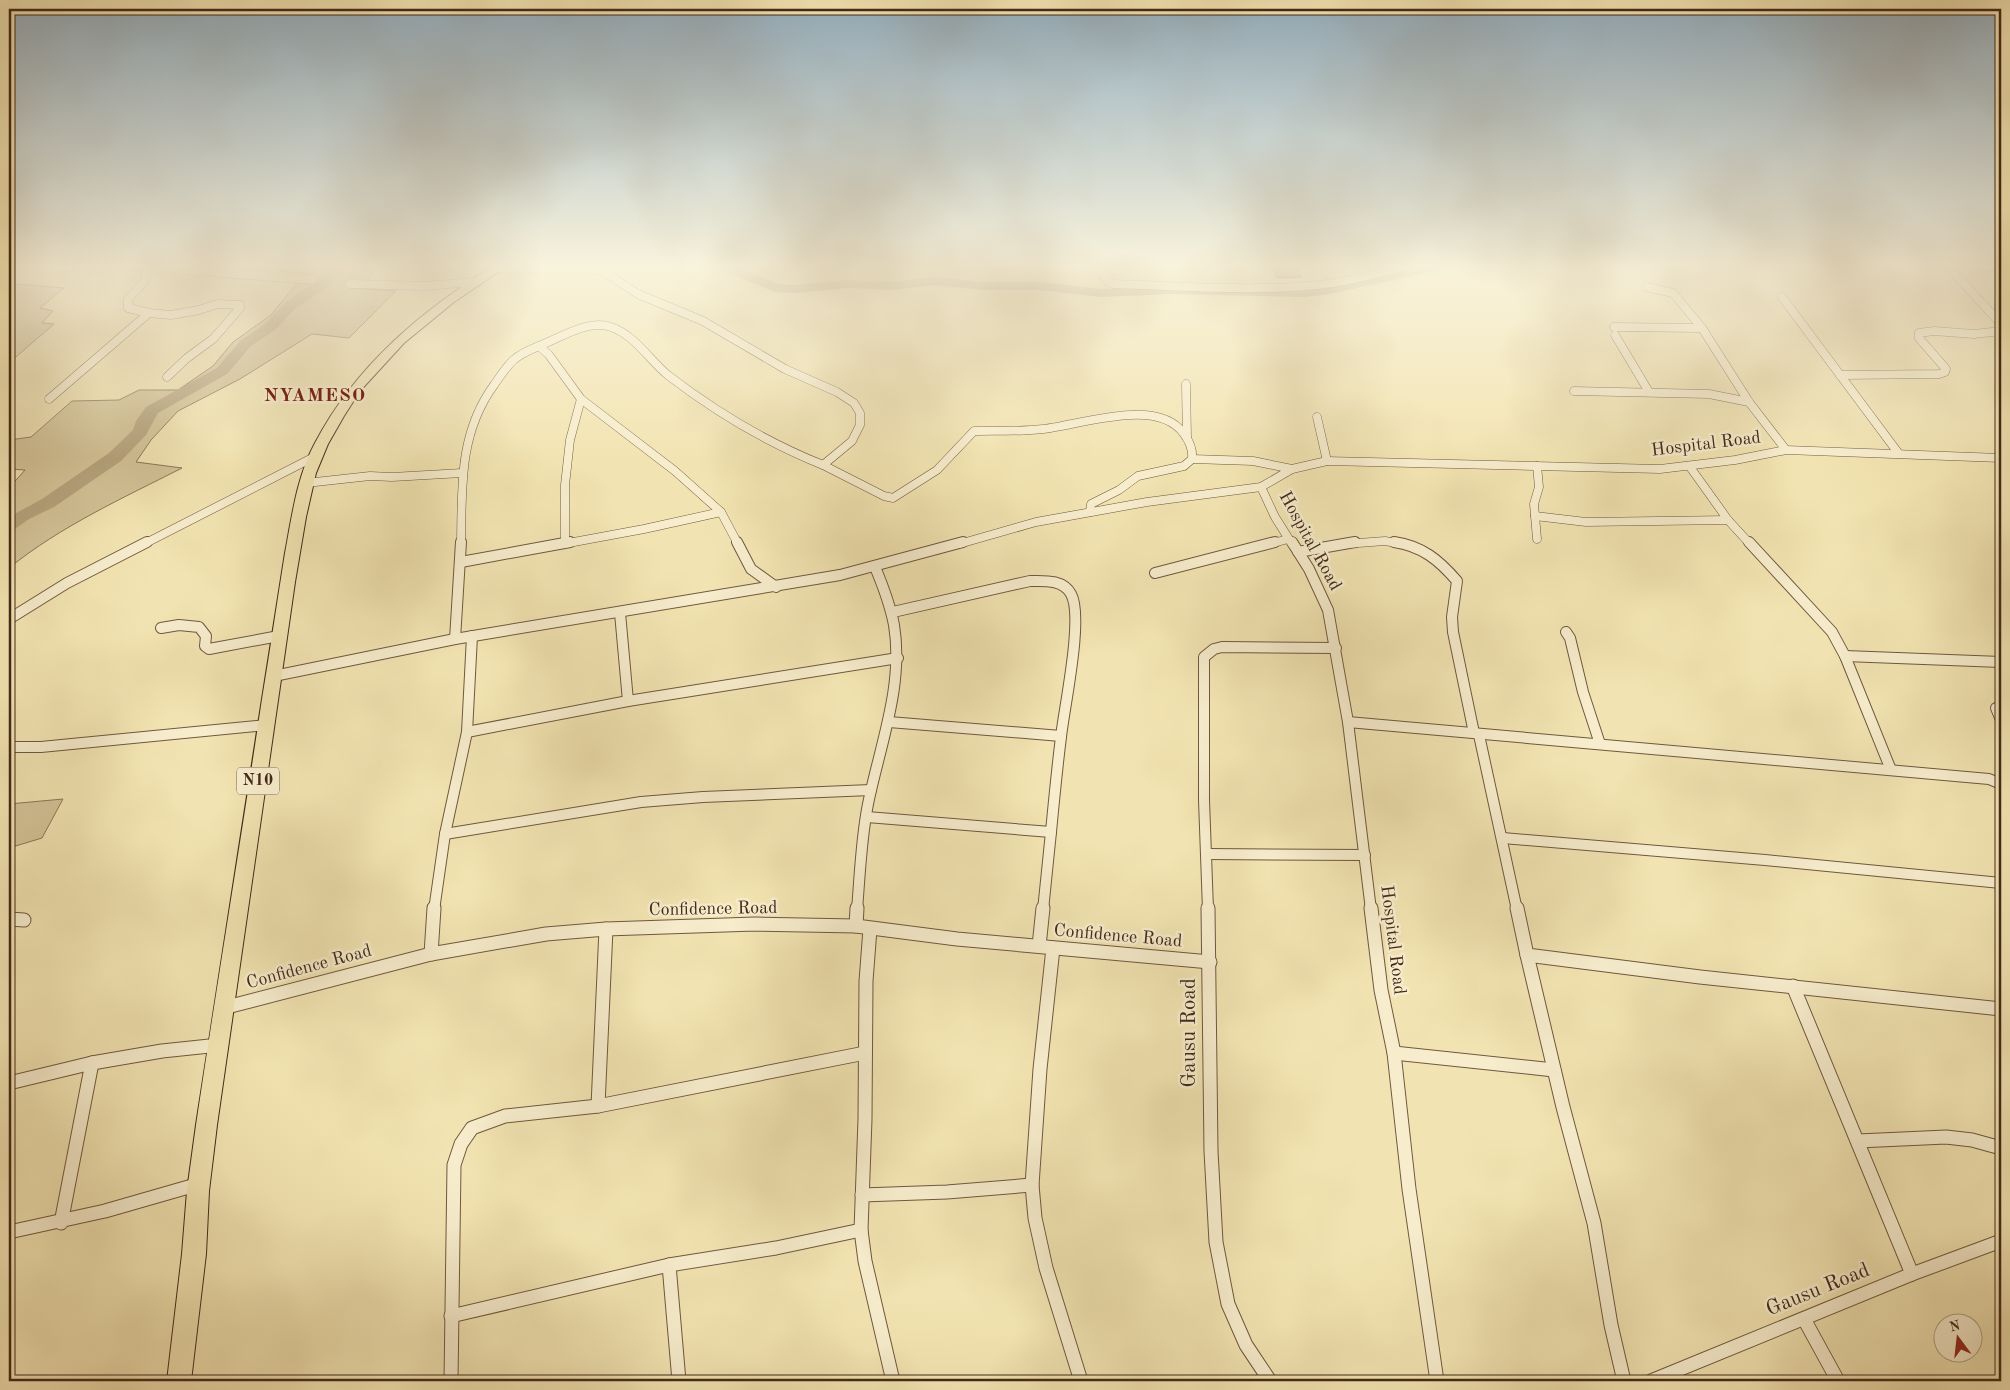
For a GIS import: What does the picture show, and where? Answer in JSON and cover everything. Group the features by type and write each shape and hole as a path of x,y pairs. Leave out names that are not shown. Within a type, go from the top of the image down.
{"main road":[{"name":"N10","path":"179,1381 194,1257 199,1184 223,1008 279,636 306,483 316,456 345,403 373,367 414,329"}],"street":[{"path":"49,399 131,329"},
{"path":"167,377 187,358 213,339 222,329"},
{"path":"455,640 461,562 462,474 471,426 482,402 512,359 519,354 582,329"},
{"path":"614,329 631,339 668,375 738,422 786,450 824,465 884,496 893,498 916,485 936,470 974,431 1025,431 1116,417 1164,417 1174,423 1187,438 1193,452 1192,459 1184,466 1138,476 1119,490 1091,504 1090,512"},
{"path":"718,329 784,369 837,392 854,403 860,413 860,425 857,434 852,441 824,465"},
{"path":"1649,392 1615,331 1677,329"},
{"path":"1703,329 1749,402 1786,450"},
{"path":"1806,329 1899,454"},
{"path":"1840,375 1939,374 1945,372 1946,369 1919,338 1918,333 1974,334 2001,332"},
{"path":"539,346 549,355 581,400 675,471 721,512 730,523 748,565 759,577 776,587"},
{"path":"1186,384 1187,438"},
{"path":"1574,391 1709,394 1749,402"},
{"path":"565,543 565,485 569,449 581,400"},
{"path":"1317,418 1327,461"},
{"name":"Hospital Road","path":"1437,1381 1409,1189 1394,1053 1381,990 1348,722 1336,648 1328,610 1309,569 1288,539 1261,487 1292,469 1327,461 1660,469 1690,467 1786,450 2001,458"},
{"path":"9,619 67,583 316,456"},
{"path":"1192,459 1252,461 1292,469"},
{"path":"1537,466 1539,487 1534,504 1537,539"},
{"path":"1690,467 1728,520 1827,625 1845,656 1891,770"},
{"path":"306,483 370,476 462,474"},
{"path":"274,676 472,636 776,587 875,567 1036,522 1213,492 1261,487"},
{"path":"461,562 721,512"},
{"path":"1536,516 1586,522 1728,520"},
{"path":"1155,573 1288,539"},
{"path":"1298,552 1339,544 1388,541 1421,548 1450,572 1456,581 1452,617 1453,632 1503,838 1527,955 1554,1070 1594,1223 1611,1325 1624,1381"},
{"path":"856,926 871,790 889,722 898,658 893,612 875,567"},
{"path":"893,612 1030,582 1049,581 1060,583 1072,595 1075,609 1074,657 1061,736 1051,832 1040,1069 1032,1185 1035,1218 1046,1268 1081,1381"},
{"path":"620,613 628,701"},
{"path":"161,628 178,625 199,627 206,636 205,646 209,648 279,636"},
{"path":"1566,632 1570,638 1583,692 1600,744"},
{"path":"431,954 435,893 445,834 467,732 472,636"},
{"name":"Gausu Road","path":"1270,1381 1246,1345 1228,1304 1216,1242 1210,1151 1210,962 1204,800 1204,657 1214,649 1222,647 1336,648"},
{"path":"1845,656 2001,662"},
{"path":"467,732 628,701 898,658"},
{"path":"1996,708 2001,720"},
{"path":"889,722 1061,736"},
{"path":"1348,722 1989,779 2001,784"},
{"path":"9,747 41,747 266,725"},
{"path":"445,834 641,802 703,797 871,790"},
{"path":"867,816 1051,832"},
{"path":"1503,838 1765,860 2001,883"},
{"path":"1207,854 1365,855"},
{"path":"9,919 24,920"},
{"name":"Confidence Road","path":"223,1008 431,954 546,934 606,929 755,924 856,926 1046,947 1210,962"},
{"path":"598,1106 606,929"},
{"path":"870,929 866,981 866,1118 860,1230 867,1270 893,1381"},
{"path":"1527,955 1606,966 2001,1009"},
{"path":"1793,986 1912,1274"},
{"path":"9,1083 92,1063 162,1051 219,1045"},
{"path":"451,1381 454,1165 460,1144 472,1128 505,1116 598,1106 865,1053"},
{"path":"1394,1053 1554,1070"},
{"path":"61,1223 92,1063"},
{"path":"1858,1141 1946,1137 1972,1140 2001,1148"},
{"path":"9,1232 61,1223 130,1206 199,1184"},
{"path":"862,1195 947,1192 1032,1185"},
{"path":"451,1316 669,1265 776,1248 860,1230"},
{"name":"Gausu Road","path":"1651,1381 1912,1274 2001,1240"},
{"path":"669,1265 679,1381"},
{"path":"1804,1319 1838,1381"}],"shaded area":[{"path":"9,329 48,329 9,363"},
{"path":"251,329 358,329 349,338 312,334 240,379 178,411 151,440 136,462 182,468 71,526 9,568 9,488 25,470 9,469 9,440 31,437 72,401 119,400 139,390 178,390 213,366 233,342"},
{"path":"63,799 42,838 9,848 9,804"}],"waterway":[{"path":"9,525 23,515 48,503 115,457 140,432 144,421 152,410 222,371 246,343 267,329"}],"district":[{"name":"NYAMESO","path":"315,396"}]}
